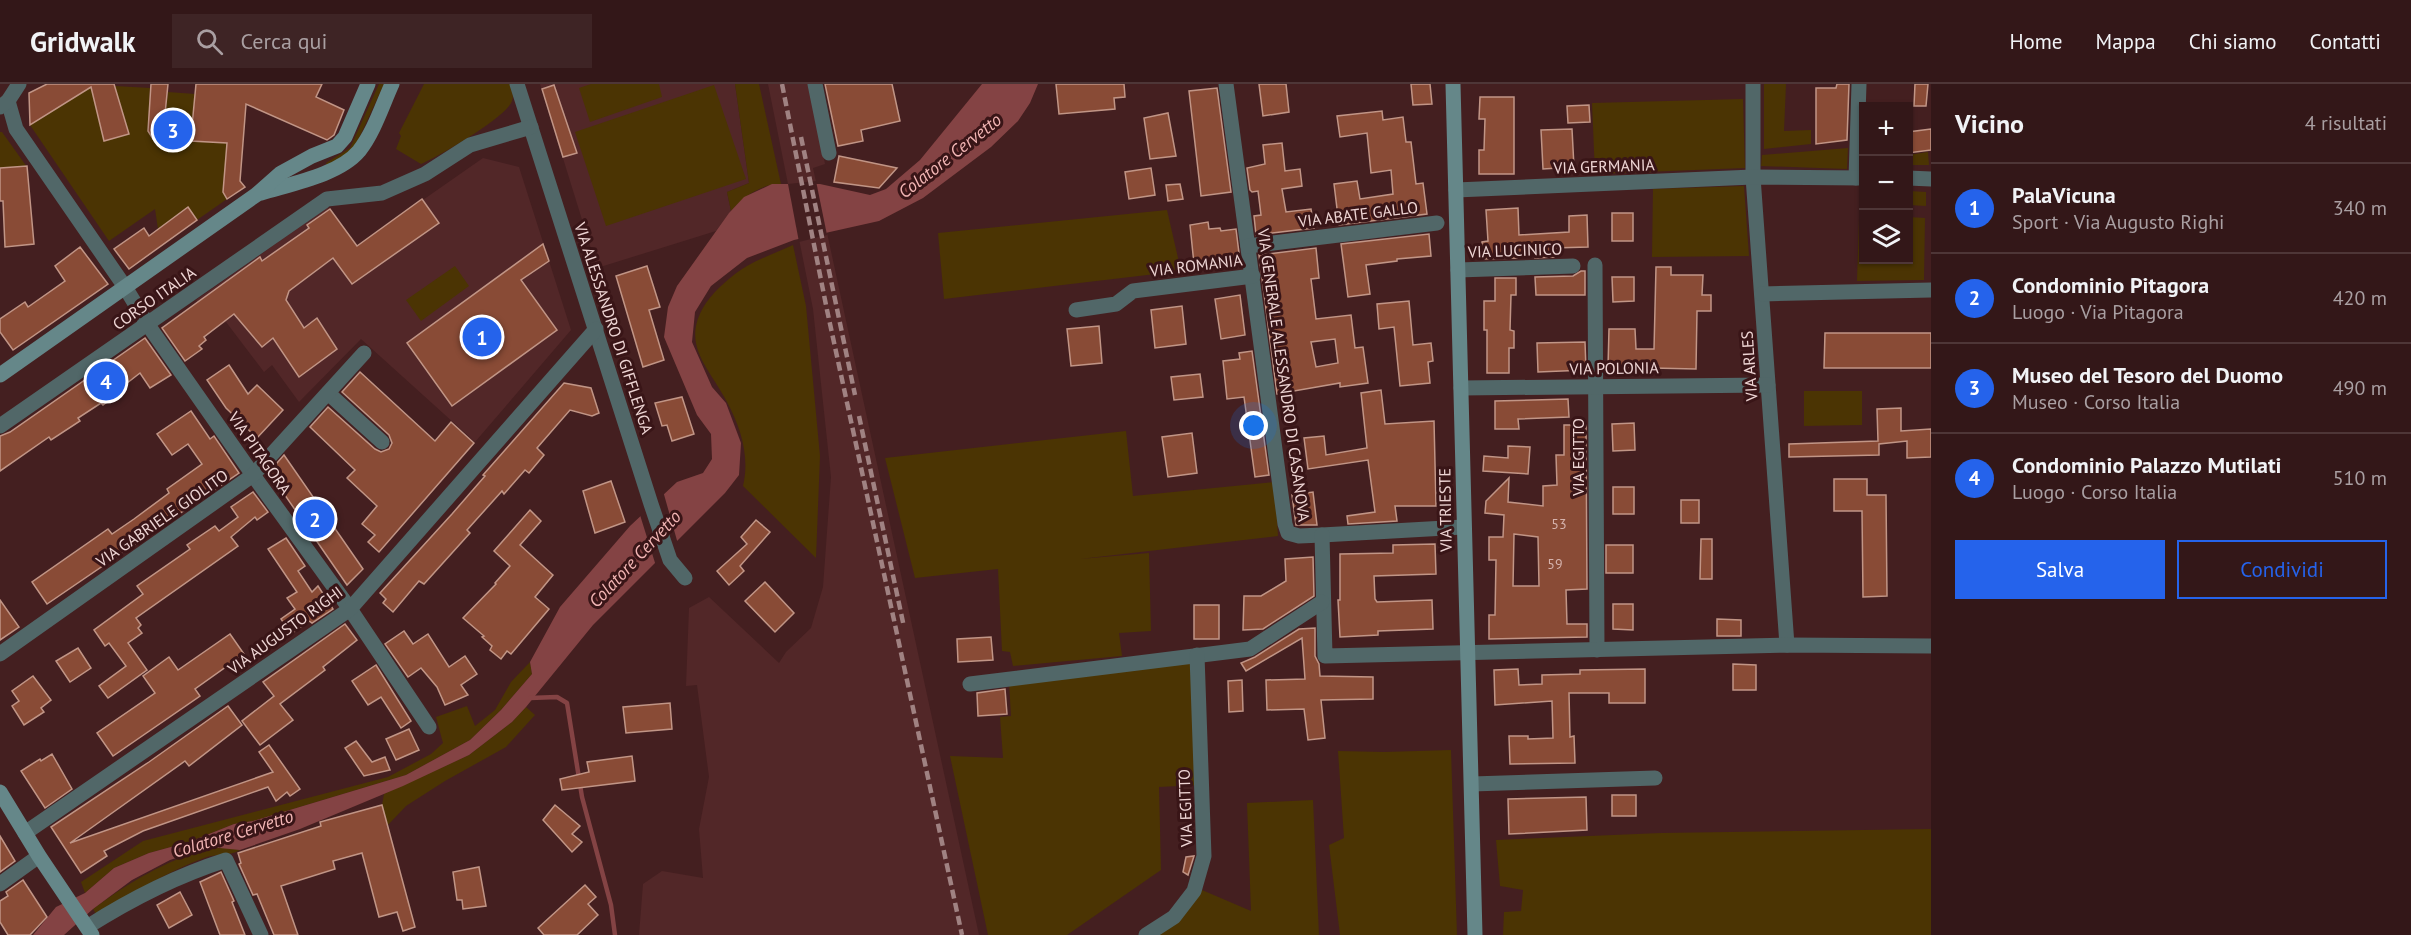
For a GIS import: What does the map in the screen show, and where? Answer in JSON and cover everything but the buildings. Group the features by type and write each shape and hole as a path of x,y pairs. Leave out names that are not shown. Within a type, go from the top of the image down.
{"street":[{"path":"4,104 19,84"},
{"path":"256,195 281,173 312,156 337,146 345,138 368,84"},
{"path":"256,195 317,176 345,163 358,152 368,136 392,84"},
{"name":"VIA ALESSANDRO DI GIFFLENGA","path":"517,84 670,560 685,578"},
{"path":"815,84 829,153"},
{"name":"VIA GENERALE ALESSANDRO DI CASANOVA","path":"1226,84 1288,533 1299,536 1463,527"},
{"name":"VIA TRIESTE","path":"1453,84 1475,935"},
{"name":"VIA ARLES","path":"1753,84 1753,177 1787,645"},
{"path":"1858,84 1860,156"},
{"name":"VIA PITAGORA","path":"4,104 16,129 125,287 148,325 350,609 429,727"},
{"name":"CORSO ITALIA","path":"0,426 327,199 382,193 425,174 470,145 531,127"},
{"name":"VIA GERMANIA","path":"1456,190 1753,177 1859,178"},
{"path":"1913,178 1931,179"},
{"name":"CORSO ITALIA","path":"0,375 256,195"},
{"name":"VIA ABATE GALLO","path":"1248,246 1437,223"},
{"name":"VIA EGITTO","path":"1595,264 1597,650"},
{"name":"VIA LUCINICO","path":"1458,270 1573,266"},
{"name":"VIA ROMANIA","path":"1076,310 1116,304 1133,291 1253,276"},
{"path":"1762,294 1931,290"},
{"name":"VIA AUGUSTO RIGHI","path":"25,833 350,609 596,329"},
{"name":"VIA GABRIELE GIOLITO","path":"0,654 253,475 364,353"},
{"name":"VIA POLONIA","path":"1461,388 1768,385"},
{"path":"328,393 382,442"},
{"path":"1322,535 1324,656 1787,645 1931,646"},
{"path":"970,684 1250,649 1322,602"},
{"name":"VIA EGITTO","path":"1146,935 1174,917 1194,891 1204,856 1197,655"},
{"path":"1472,784 1654,778"},
{"path":"0,792 39,856 88,928 146,892 195,870 226,860 261,935"},
{"path":"0,884 39,856"}],"shaded area":[{"path":"379,84 384,84 353,151 327,166 326,163 350,148"},
{"path":"424,84 510,84 513,98 503,113 493,121 421,164 396,149 401,136 399,133"},
{"path":"540,84 735,84 749,183 727,192 731,211 716,231 597,268"},
{"path":"591,84 659,84 662,97 590,122 579,88"},
{"path":"735,84 759,84 781,184 767,186 753,192 731,211 727,192 749,183"},
{"path":"768,84 809,84 825,164 813,168 979,935 639,935 643,884 662,871 703,878 699,829 709,777 697,685 686,686 689,608 709,597 779,663 786,652 811,628 823,587 831,477 813,309"},
{"path":"1764,84 1786,84 1784,131 1811,130 1811,144 1764,149"},
{"path":"714,85 746,179 606,226 575,132"},
{"path":"115,86 150,88 148,130 227,143 223,191 227,199 197,220 188,208 158,229 155,209 109,241 30,125 91,87 104,141 128,134"},
{"path":"168,92 195,94 192,126 164,124"},
{"path":"1743,99 1745,168 1595,174 1592,103"},
{"path":"0,132 2,132 27,167 0,168"},
{"path":"1848,148 1847,169 1761,166 1762,155"},
{"path":"1928,152 1929,165 1913,165 1913,154"},
{"path":"483,158 519,167 571,330 475,442 361,339 299,402 272,365 264,372 226,322 216,328 196,300 328,207 357,246"},
{"path":"1744,186 1749,256 1652,257 1653,189"},
{"path":"1913,191 1926,192 1926,206 1913,205"},
{"path":"1167,210 1181,271 944,299 938,233"},
{"path":"1913,217 1925,218 1924,280 1857,281 1859,219 1859,264 1913,264"},
{"path":"793,245 806,306 820,456 816,558 743,486 745,454 740,432 727,402 700,355 695,331 698,318 706,303 730,278 747,266"},
{"path":"455,266 469,286 421,321 406,300"},
{"path":"1804,391 1862,391 1862,425 1804,426"},
{"path":"1126,431 1133,496 1275,482 1278,536 1080,559 1149,553 1151,631 1119,633 1122,656 1013,666 1010,652 1002,651 998,569 915,578 885,458"},
{"path":"530,662 532,674 501,710 470,740 406,775 253,821 234,824 189,842 149,853 114,868 85,893 81,882 143,841 388,777 431,754 443,743 436,717 467,706 475,726 495,710 511,682"},
{"path":"1192,662 1197,785 1159,787 1161,870 1067,935 988,935 950,756 1003,758 1000,717 1011,716 1009,682"},
{"path":"526,707 535,715 506,747 406,806 387,826 382,805 384,794 469,755 512,722"},
{"path":"1451,750 1457,935 1340,935 1329,845 1344,838 1338,751"},
{"path":"1313,800 1319,935 1159,935 1202,890 1251,911 1247,803"},
{"path":"1931,829 1931,935 1503,935 1504,912 1521,911 1523,890 1500,886 1496,840 1661,833"},
{"path":"209,847 228,847 240,850 231,854 204,858 136,891 96,914 93,909 148,873"}],"water":[{"name":"Colatore Cervetto","path":"982,84 1038,84 1030,103 1018,121 991,147 923,198 879,221 794,240 747,258 711,286 695,312 692,342 712,387 726,403 741,443 739,475 725,493 593,625 512,722 469,755 403,786 300,829 240,850 209,847 170,860 132,880 93,909 64,935 33,935 56,907 85,893 114,868 149,853 189,842 234,824 253,821 406,775 470,740 501,710 532,674 530,662 560,607 630,526 677,482 703,473 712,459 711,434 697,415 664,337 668,307 677,286 729,213 744,197 772,184 820,184 870,195 886,189 920,160"}],"pier":[{"path":"816,181 827,235 799,242 788,184"},
{"path":"663,491 678,544 656,566 640,515"}],"waterway":[{"path":"530,698 557,697 567,703 582,797 611,905 615,935"}],"railway":[{"path":"782,84 827,310 962,935"},
{"path":"801,137 855,395"},
{"path":"859,416 904,627"}],"place":[{"name":"Museo del Tesoro del Duomo","path":"173,130"},
{"name":"PalaVicuna","path":"482,337"},
{"name":"Condominio Palazzo Mutilati","path":"106,381"},
{"name":"Condominio Pitagora","path":"315,519"}]}
